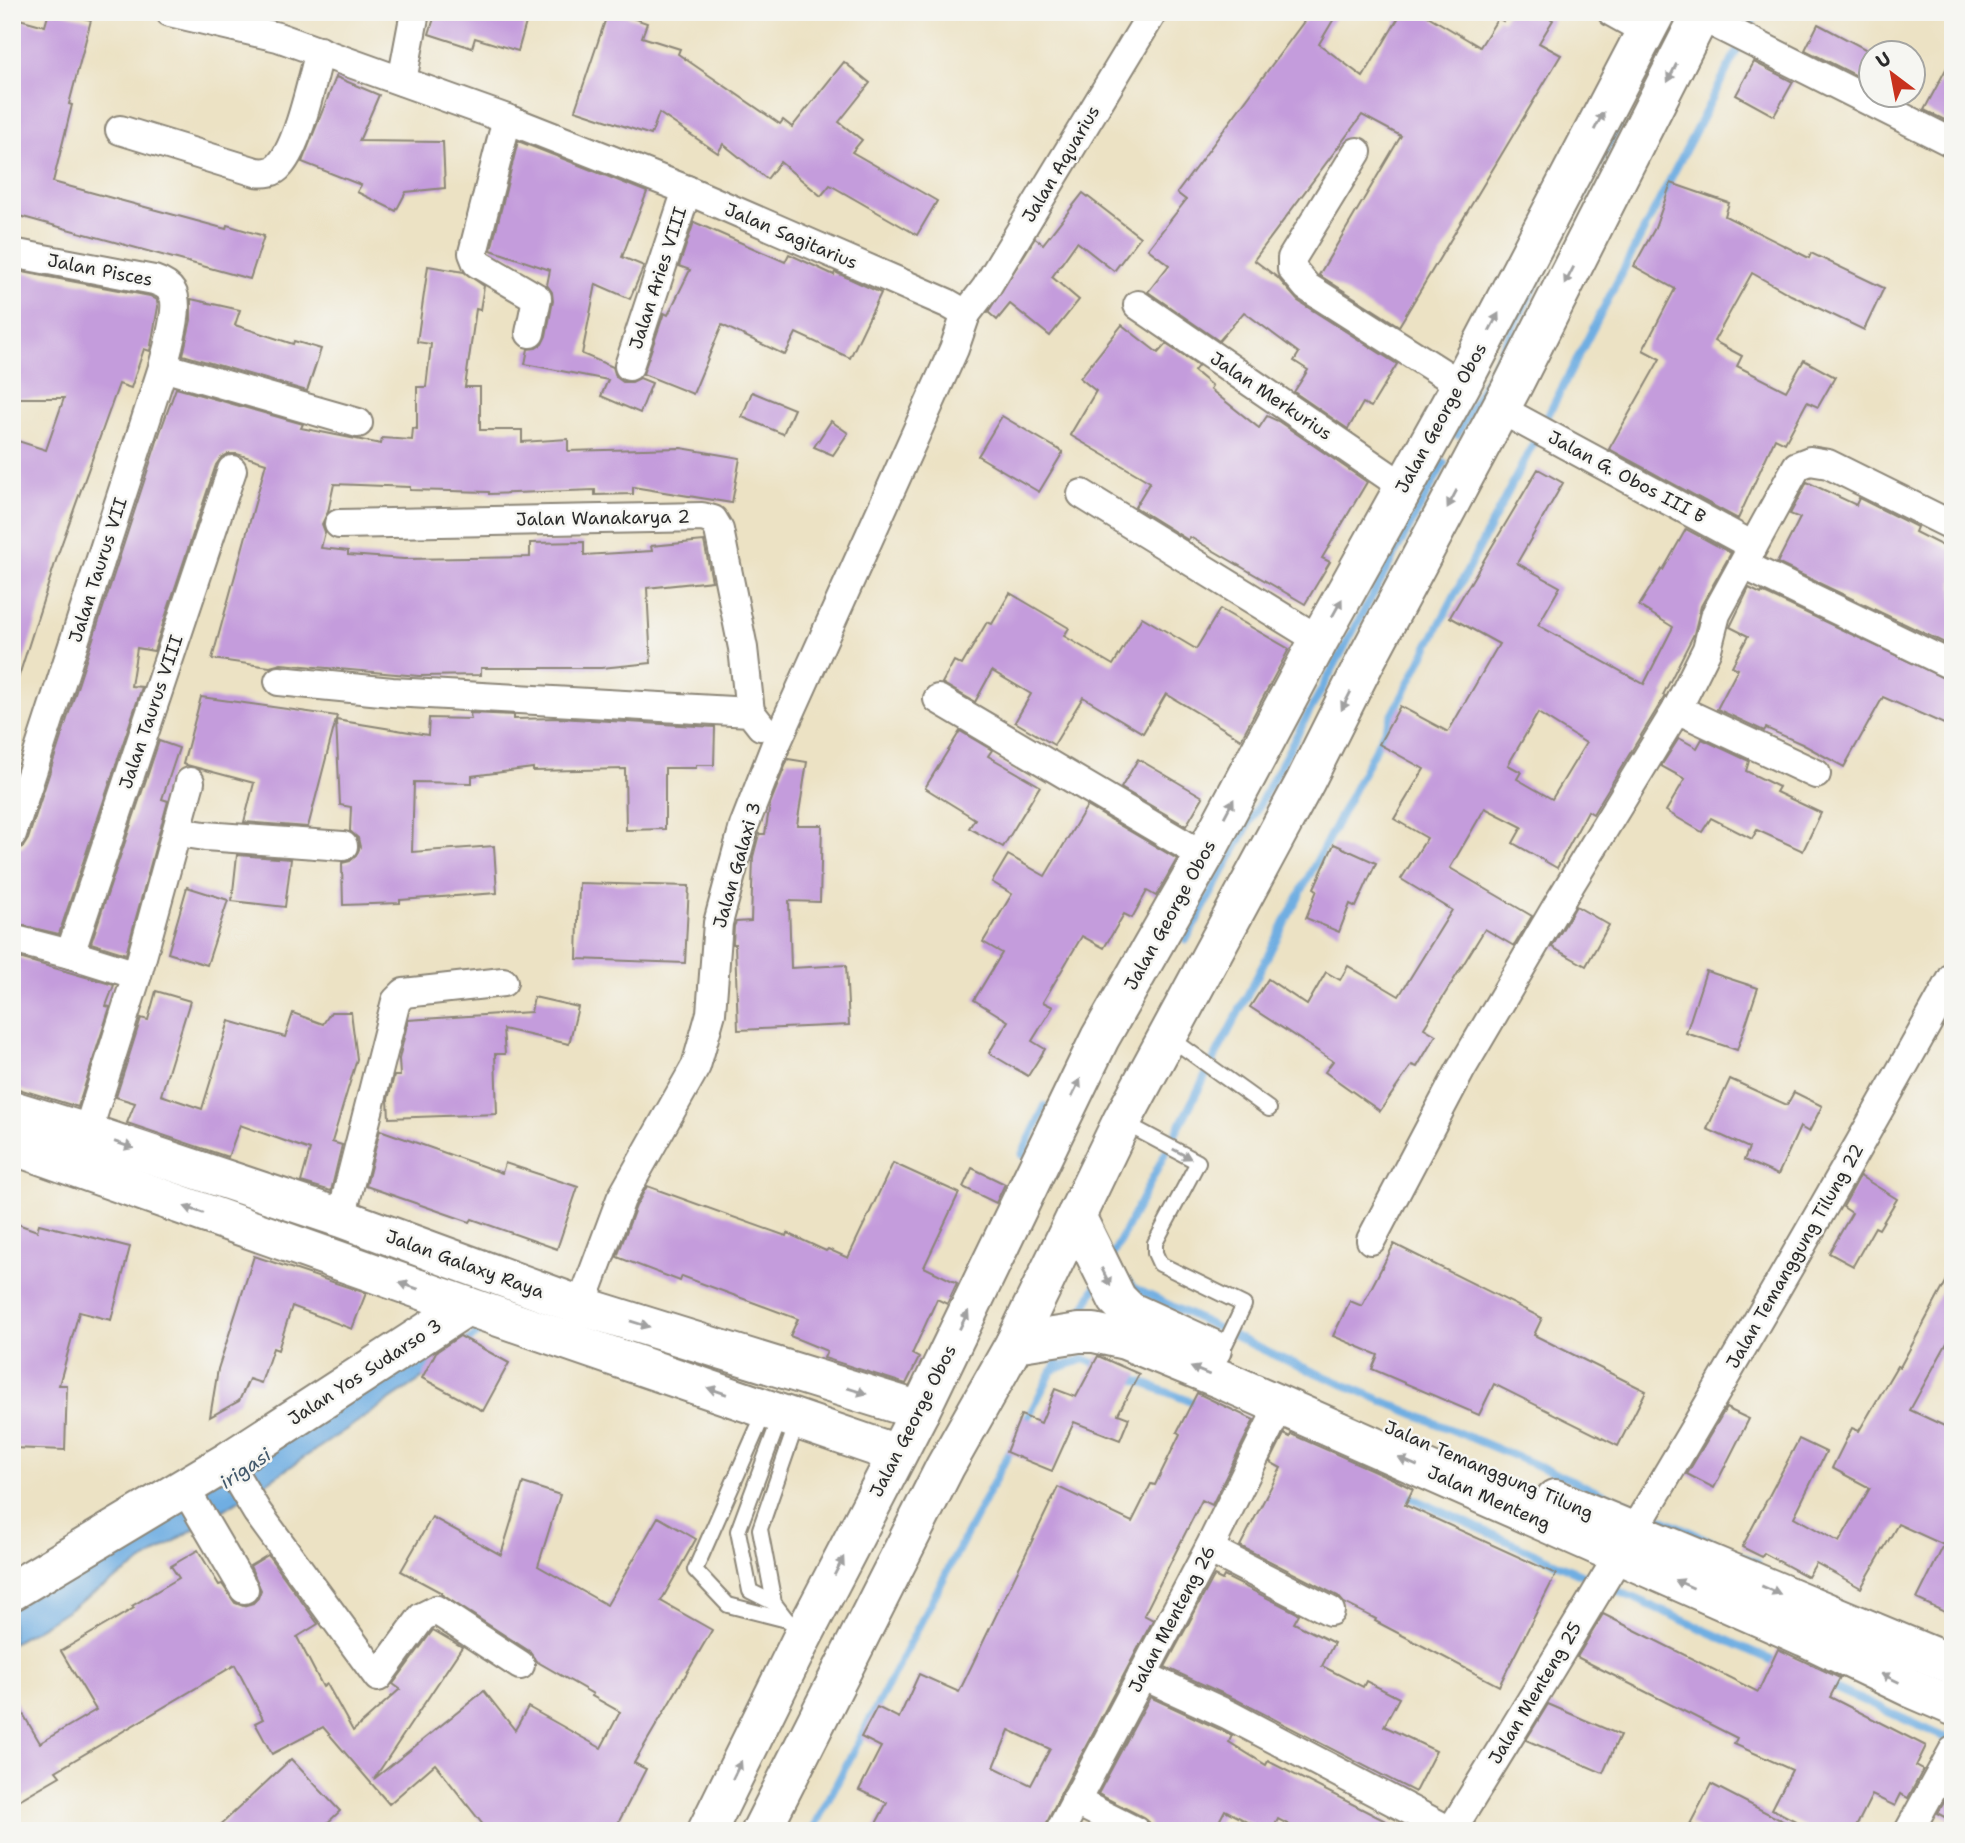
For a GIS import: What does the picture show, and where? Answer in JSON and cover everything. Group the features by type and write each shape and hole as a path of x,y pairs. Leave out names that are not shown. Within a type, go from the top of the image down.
{"street":[{"name":"Jalan Sagitarius","path":"170,12 278,37 507,119 687,190 947,303 966,314"},
{"path":"402,80 415,12"},
{"name":"Jalan Aquarius","path":"966,314 986,288 1153,12"},
{"path":"1612,12 1651,22"},
{"path":"761,1831 945,1467 1015,1343 1122,1121 1305,782 1620,178 1701,14 1953,143"},
{"name":"Jalan George Obos","path":"707,1831 794,1629 920,1410 1100,1038 1204,856 1319,640 1461,385 1651,22"},
{"path":"120,130 256,172 270,172 279,167 286,155 305,109 320,51"},
{"path":"507,119 472,253 477,263 537,298 530,333"},
{"path":"1357,152 1292,258 1292,270 1307,287 1461,385"},
{"name":"Jalan Aries VIII","path":"629,366 687,190"},
{"name":"Jalan Pisces","path":"12,253 154,280 163,283 172,291 176,303"},
{"name":"Jalan Taurus VII","path":"12,834 163,367 176,303"},
{"name":"Jalan Merkurius","path":"1138,305 1404,487"},
{"path":"279,681 392,692 750,712 776,744 948,362 966,314"},
{"path":"163,367 358,423"},
{"name":"Jalan G. Obos III B","path":"1500,409 1749,556 1953,666"},
{"path":"1429,442 1471,463"},
{"path":"1371,1240 1467,1059 1678,709 1707,649 1716,614 1797,466 1810,461 1828,464 1953,526"},
{"name":"Jalan Taurus VIII","path":"70,954 232,470"},
{"path":"1082,494 1319,640"},
{"name":"Jalan Wanakarya 2","path":"339,524 702,517 713,520 719,530 743,648 750,712"},
{"path":"937,699 1204,856"},
{"path":"1678,709 1815,774"},
{"name":"Jalan Galaxi 3","path":"581,1306 621,1199 696,1066 711,1013 718,923 744,826 776,744"},
{"path":"87,1133 137,975 190,782"},
{"path":"178,832 343,846"},
{"path":"12,939 137,975"},
{"name":"Jalan Temanggung Tilung 22","path":"1625,1544 1819,1217 1953,977"},
{"path":"341,1218 396,1001 404,993 503,982"},
{"name":"Jalan Galaxy Raya","path":"12,1110 341,1218 581,1306 920,1410"},
{"path":"12,1145 897,1454"},
{"name":"Jalan Temanggung Tilung","path":"1076,1216 1117,1299 1129,1311 1625,1544 1953,1665"},
{"name":"Jalan Yos Sudarso 3","path":"12,1591 192,1500 467,1306"},
{"name":"Jalan Menteng","path":"1015,1343 1079,1333 1094,1333 1125,1340 1625,1544 1805,1637 1953,1706"},
{"name":"Jalan Menteng 26","path":"1060,1831 1209,1549 1280,1405"},
{"path":"233,1473 257,1512 378,1676 422,1617 436,1610 520,1665"},
{"path":"192,1500 244,1589"},
{"name":"Jalan Menteng 25","path":"1451,1831 1625,1544"},
{"path":"1209,1549 1330,1611"},
{"path":"1142,1675 1229,1715 1451,1831"},
{"path":"1909,1831 1953,1751"},
{"path":"1075,1801 1135,1831"}],"lane":[{"path":"1167,1036 1269,1109"},
{"path":"1122,1121 1198,1162 1155,1243 1155,1253 1160,1264 1244,1305 1221,1353"},
{"path":"774,1604 760,1529 782,1413"},
{"path":"782,1413 738,1531 750,1591 774,1604 794,1629"},
{"path":"782,1413 695,1570 727,1605 794,1629"}],"water":[{"path":"429,1347 441,1366 275,1477 12,1643 12,1609"}],"building":[{"path":"49,12 91,20 69,104 72,105 53,182 226,229 227,225 264,236 250,279 12,214 12,17 45,26"},
{"path":"436,12 529,12 518,51 475,38 472,48 429,34"},
{"path":"608,12 647,23 642,37 680,49 678,54 780,124 783,120 792,127 844,62 870,83 839,122 862,140 852,152 937,201 917,235 830,185 821,196 780,162 767,179 723,144 718,153 659,113 651,135 575,110"},
{"path":"1311,12 1338,12 1319,44 1363,77 1402,12 1421,12 1480,47 1498,18 1503,21 1508,12 1540,12 1553,20 1539,43 1561,55 1399,326 1319,275 1401,136 1362,115 1254,260 1278,278 1298,301 1397,364 1371,407 1363,403 1348,429 1294,392 1308,370 1294,361 1299,353 1244,312 1219,341 1148,292 1169,265 1148,249 1186,200 1177,193"},
{"path":"1818,24 1856,44 1856,76 1805,50"},
{"path":"1953,56 1953,124 1924,110"},
{"path":"1754,62 1793,82 1774,116 1736,95"},
{"path":"336,77 379,95 359,141 443,142 445,188 406,192 396,211 357,192 361,185 302,162"},
{"path":"518,141 647,192 622,257 644,266 630,299 596,284 582,354 613,367 616,377 623,382 640,378 652,383 640,413 601,396 608,380 525,364 528,349 542,344 546,336 553,301 552,292 547,285 550,270 491,250"},
{"path":"1671,183 1729,203 1725,216 1809,258 1811,253 1884,288 1864,330 1752,273 1714,341 1742,356 1737,366 1786,391 1804,360 1835,377 1818,407 1807,402 1785,443 1775,438 1738,519 1609,449 1660,359 1643,350 1675,289 1634,266 1655,228"},
{"path":"1083,193 1140,237 1114,271 1077,242 1052,277 1079,300 1050,336 1010,304 997,320 988,312 1035,238 1043,244"},
{"path":"694,222 785,262 789,254 881,293 850,358 796,333 785,355 722,325 693,394 643,374 664,313 668,315 690,270 679,266"},
{"path":"428,266 464,272 484,286 480,310 476,309 465,387 480,387 480,430 522,430 522,442 568,439 568,451 681,448 740,458 732,503 633,487 633,494 595,495 595,490 489,494 334,484 328,512 322,524 325,532 321,548 348,551 348,555 404,559 530,557 530,543 584,542 584,555 652,551 651,546 704,541 712,581 647,588 651,663 601,668 481,668 481,675 419,676 281,664 270,667 212,659 266,463 228,454 216,465 154,651 137,648 131,686 142,687 59,934 12,923 12,850 23,847 28,839 176,388 303,424 301,428 381,444 382,438 412,440 413,428 417,429 417,387 426,387 431,344 417,342"},
{"path":"12,270 150,296 157,300 158,307 150,351 144,349 131,388 119,384 58,554 16,685 12,684 12,439 46,450 64,398 12,398"},
{"path":"191,299 240,310 235,325 293,344 294,341 321,349 307,391 183,355 191,320"},
{"path":"1122,325 1158,353 1166,344 1198,366 1194,371 1212,386 1210,389 1259,428 1267,416 1278,421 1367,482 1322,558 1330,562 1305,604 1190,537 1188,540 1135,507 1150,482 1070,435 1096,391 1080,378"},
{"path":"752,392 794,409 783,434 742,417"},
{"path":"1002,416 1063,452 1039,492 978,456"},
{"path":"831,421 848,433 833,455 814,447"},
{"path":"1538,469 1563,483 1517,563 1560,587 1538,625 1644,684 1673,627 1639,606 1686,529 1731,553 1701,606 1694,634 1663,695 1665,696 1593,814 1588,811 1557,868 1513,843 1522,827 1485,808 1450,868 1532,916 1514,946 1485,929 1424,1028 1436,1035 1417,1067 1412,1065 1380,1111 1325,1072 1333,1061 1250,1007 1268,979 1307,1005 1326,972 1340,980 1348,966 1399,996 1452,910 1401,879 1427,838 1394,819 1424,769 1379,744 1400,706 1448,732 1499,644 1450,617","holes":["1538,713 1586,743 1552,799 1517,779 1521,772 1508,765"]},
{"path":"1807,482 1856,505 1859,498 1917,527 1915,532 1953,551 1953,647 1777,563 1800,518 1790,514"},
{"path":"1749,588 1953,682 1953,728 1883,697 1844,767 1802,744 1766,728 1764,731 1717,709 1738,669 1732,666 1748,636 1730,627"},
{"path":"1010,593 1069,628 1064,636 1113,665 1142,617 1196,649 1220,609 1289,649 1241,739 1166,694 1143,733 1083,697 1054,745 1015,722 1031,694 992,671 975,702 942,683 954,661 962,665 987,622 992,624"},
{"path":"201,697 337,716 308,827 244,822 254,783 183,764"},
{"path":"470,713 514,715 514,719 558,718 715,727 714,765 665,768 665,829 626,830 625,769 533,771 533,768 472,776 472,783 414,782 412,852 494,846 497,893 400,900 400,903 343,905 342,863 356,856 360,847 358,838 350,831 351,807 340,805 336,720 428,735 429,718 471,719"},
{"path":"960,731 992,750 988,756 1040,786 1003,847 969,828 975,819 925,788"},
{"path":"1679,738 1697,748 1702,739 1749,761 1746,771 1779,787 1776,792 1821,813 1803,851 1757,830 1752,839 1711,818 1702,832 1666,811 1685,779 1661,766"},
{"path":"159,741 179,748 162,799 168,801 126,954 91,943"},
{"path":"788,759 807,762 797,825 822,825 820,902 789,901 791,968 846,965 849,1025 738,1030 734,926 736,922 751,921 753,857 759,834 765,834 770,804"},
{"path":"1138,759 1203,797 1186,826 1121,788"},
{"path":"1087,806 1177,859 1156,896 1147,891 1132,918 1124,914 1104,948 1082,936 1043,1002 1053,1007 1032,1041 1045,1049 1028,1076 989,1053 1008,1021 974,1000 1002,953 983,942 1012,894 992,882 1008,855 1045,876"},
{"path":"1334,844 1376,863 1356,907 1350,904 1339,932 1306,918 1317,890 1314,888"},
{"path":"237,855 291,859 285,907 232,901"},
{"path":"579,883 689,886 685,963 577,959"},
{"path":"187,887 228,900 207,965 168,953"},
{"path":"1576,906 1609,925 1586,966 1552,947"},
{"path":"12,956 114,985 106,1006 110,1007 78,1107 12,1087"},
{"path":"1706,971 1758,988 1737,1050 1686,1033"},
{"path":"156,991 190,1001 161,1095 202,1109 229,1021 285,1037 293,1013 323,1024 331,1012 351,1012 357,1059 332,1142 342,1145 331,1191 301,1182 310,1150 240,1125 228,1157 127,1123 135,1103 116,1097 141,1018 148,1020"},
{"path":"534,997 578,1007 569,1044 503,1029 505,1054 495,1054 497,1114 389,1118 388,1099 394,1076 400,1076 399,1059 408,1020 531,1012"},
{"path":"1730,1079 1787,1105 1794,1092 1822,1106 1809,1132 1800,1127 1778,1175 1744,1160 1749,1148 1707,1129"},
{"path":"380,1130 502,1173 505,1163 578,1187 557,1249 366,1186"},
{"path":"893,1163 959,1193 924,1267 957,1283 947,1304 937,1299 912,1354 919,1358 906,1384 824,1358 827,1351 790,1336 798,1319 682,1276 680,1281 617,1257 636,1206 647,1186 786,1236 787,1233 848,1258"},
{"path":"972,1168 1005,1184 996,1203 963,1187"},
{"path":"1860,1176 1897,1199 1879,1229 1875,1227 1853,1266 1829,1253 1852,1213 1843,1207"},
{"path":"12,1222 37,1231 39,1224 130,1247 111,1320 79,1312 59,1385 67,1385 65,1450 12,1448"},
{"path":"1394,1244 1542,1318 1534,1335 1646,1391 1618,1446 1494,1384 1479,1415 1372,1369 1378,1355 1333,1336 1350,1301 1362,1306"},
{"path":"254,1256 366,1293 352,1329 292,1306 278,1350 273,1348 261,1383 249,1379 239,1401 210,1417 218,1369"},
{"path":"1953,1269 1953,1332 1910,1410 1953,1430 1953,1616 1917,1599 1944,1545 1898,1524 1861,1588 1816,1563 1808,1577 1764,1553 1762,1557 1742,1547 1799,1439 1826,1452 1794,1517 1839,1542 1870,1488 1832,1468 1852,1428 1859,1431 1897,1366 1900,1367"},
{"path":"460,1336 509,1363 483,1411 422,1378 436,1352"},
{"path":"1098,1356 1139,1374 1118,1414 1129,1418 1120,1440 1074,1422 1052,1471 1006,1452 1021,1415 1041,1423 1055,1389 1076,1397"},
{"path":"1197,1393 1254,1420 1212,1505 1202,1500 1144,1615 1153,1620 1043,1831 872,1831 887,1803 859,1790 881,1747 861,1737 877,1707 899,1718 919,1674 959,1692 1058,1487 1132,1522 1151,1484 1155,1485 1180,1434 1177,1432","holes":["1009,1730 1050,1749 1031,1785 994,1767"]},
{"path":"1726,1408 1749,1419 1714,1488 1687,1474"},
{"path":"1284,1434 1290,1437 1291,1434 1413,1489 1405,1505 1556,1574 1499,1686 1375,1621 1376,1619 1344,1603 1338,1596 1240,1546 1281,1468 1270,1462"},
{"path":"523,1483 560,1495 538,1566 607,1605 658,1517 696,1539 661,1601 712,1630 634,1763 646,1769 614,1831 488,1831 435,1764 389,1804 323,1727 272,1754 255,1723 263,1719 235,1665 56,1771 60,1776 12,1804 12,1695 40,1743 96,1710 61,1651 179,1578 171,1566 198,1550 219,1585 222,1584 235,1603 243,1606 253,1603 261,1590 250,1566 268,1555 318,1624 297,1637 323,1687 327,1684 353,1731 400,1689 393,1684 433,1630 462,1647 374,1779 484,1691 515,1730 528,1707 601,1748 620,1712 536,1661 529,1651 442,1593 401,1571 432,1517 501,1555"},
{"path":"1214,1576 1222,1580 1224,1576 1299,1614 1294,1623 1334,1643 1322,1666 1363,1687 1366,1681 1399,1698 1384,1726 1436,1751 1415,1792 1237,1700 1165,1667"},
{"path":"1603,1614 1758,1692 1778,1649 1840,1678 1830,1697 1926,1746 1916,1766 1923,1770 1908,1798 1901,1794 1895,1806 1872,1795 1854,1831 1815,1831 1772,1809 1792,1770 1734,1744 1737,1738 1577,1657"},
{"path":"1150,1697 1232,1735 1229,1742 1266,1765 1268,1761 1405,1831 1301,1831 1278,1819 1272,1831 1265,1831 1225,1810 1214,1831 1152,1831 1149,1822 1143,1817 1098,1794"},
{"path":"1548,1704 1620,1735 1603,1773 1526,1740"},
{"path":"291,1759 340,1811 319,1831 214,1831"},
{"path":"1711,1784 1802,1831 1703,1831 1690,1824"},
{"path":"1953,1786 1953,1821 1938,1813"}],"waterway":[{"path":"1669,28 1678,12"},
{"path":"1110,1260 1757,12"},
{"path":"1457,435 1657,52"},
{"path":"1186,940 1444,463"},
{"path":"1022,1155 1045,1106"},
{"path":"1128,1281 1132,1287 1276,1356 1645,1511 1757,1563"},
{"path":"1077,1322 1097,1284"},
{"name":"irigasi","path":"459,1347 489,1326"},
{"path":"1024,1425 1065,1346"},
{"path":"1053,1370 1084,1359 1103,1367"},
{"path":"1128,1377 1200,1405"},
{"path":"812,1831 1013,1445"},
{"path":"1401,1493 1782,1665"},
{"path":"1826,1684 1953,1741"}]}
